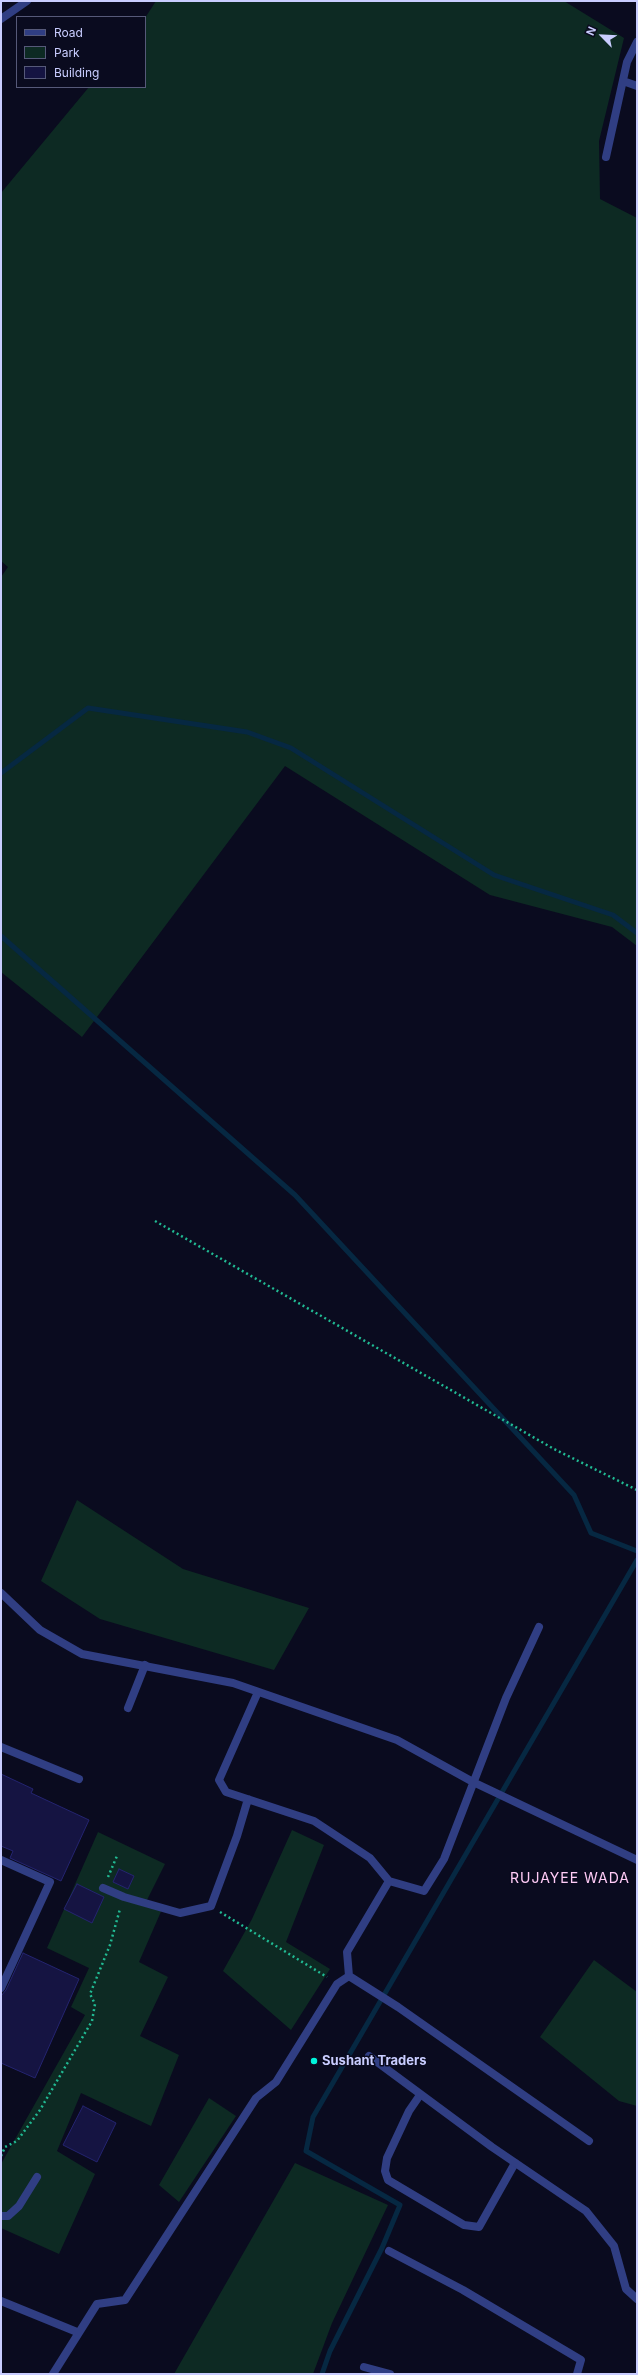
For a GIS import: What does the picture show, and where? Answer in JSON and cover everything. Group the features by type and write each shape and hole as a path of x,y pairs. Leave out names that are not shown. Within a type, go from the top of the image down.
{"street":[{"path":"1,19 27,1"},
{"path":"606,157 627,62 637,42"},
{"path":"623,81 637,86"},
{"path":"1,1593 40,1630 82,1654 233,1683 397,1740 473,1782 637,1860"},
{"path":"258,1692 219,1780 226,1792 314,1821 370,1858 389,1881 424,1891 444,1859 506,1698 539,1627"},
{"path":"128,1708 145,1665"},
{"path":"1,1747 79,1779"},
{"path":"103,1888 124,1897 180,1913 211,1906 237,1836 248,1799"},
{"path":"1,1860 50,1882 1,1988"},
{"path":"349,1976 347,1952 389,1881"},
{"path":"54,2374 77,2332 97,2304 125,2300 256,2098 276,2082 337,1984 349,1976"},
{"path":"349,1976 398,2007 589,2142"},
{"path":"369,2056 420,2095 515,2163 586,2211 614,2246 626,2289 637,2299"},
{"path":"420,2095 409,2111 387,2158 385,2171 388,2180 464,2225 479,2227 515,2163"},
{"path":"1,2216 8,2216 19,2206 37,2177"},
{"path":"389,2251 463,2290 581,2360 577,2374"},
{"path":"1,2301 77,2332"},
{"path":"364,2367 390,2374"}],"path":[{"path":"154,1221 554,1449 637,1490"},
{"path":"103,1888 117,1856"},
{"path":"1,2156 5,2147 17,2142 40,2110 92,2020 95,2004 90,1994 110,1945 124,1897"},
{"path":"211,1906 312,1966 337,1984"}],"green space":[{"path":"156,1 564,1 624,38 599,141 600,199 637,218 637,946 612,927 490,895 285,766 82,1037 1,972 1,577 8,567 1,561 1,193 88,88 146,88 146,16"},
{"path":"77,1500 183,1569 309,1608 274,1670 100,1619 41,1581"},
{"path":"292,1830 324,1845 286,1942 330,1969 291,2030 223,1971 252,1919"},
{"path":"98,1832 165,1864 147,1900 163,1907 139,1962 168,1977 140,2036 179,2055 151,2126 81,2093 57,2151 95,2174 59,2254 1,2228 1,2164 85,2015 71,2007 89,1968 47,1948"},
{"path":"594,1960 637,1992 637,2106 619,2101 540,2037"},
{"path":"209,2098 236,2116 179,2202 159,2185"},
{"path":"295,2163 388,2205 332,2323 313,2374 174,2374"}],"building":[{"path":"1,1774 33,1789 31,1793 89,1820 61,1881 10,1858 13,1851 1,1846"},
{"path":"119,1869 134,1876 128,1889 113,1882"},
{"path":"77,1884 104,1897 92,1923 64,1909"},
{"path":"23,1953 79,1979 35,2078 1,2063 1,1996 6,1990"},
{"path":"83,2106 116,2123 97,2162 63,2145"}],"waterway":[{"path":"1,773 88,708 247,732 291,748 494,875 613,915 637,933"},
{"path":"1,936 295,1195 574,1495 591,1533 637,1551"},
{"path":"322,2374 330,2351 382,2248 400,2205 306,2151 313,2117 637,1560"}],"place":[{"name":"Sushant Traders","path":"314,2061"}],"district":[{"name":"RUJAYEE WADA","path":"570,1879"}]}
